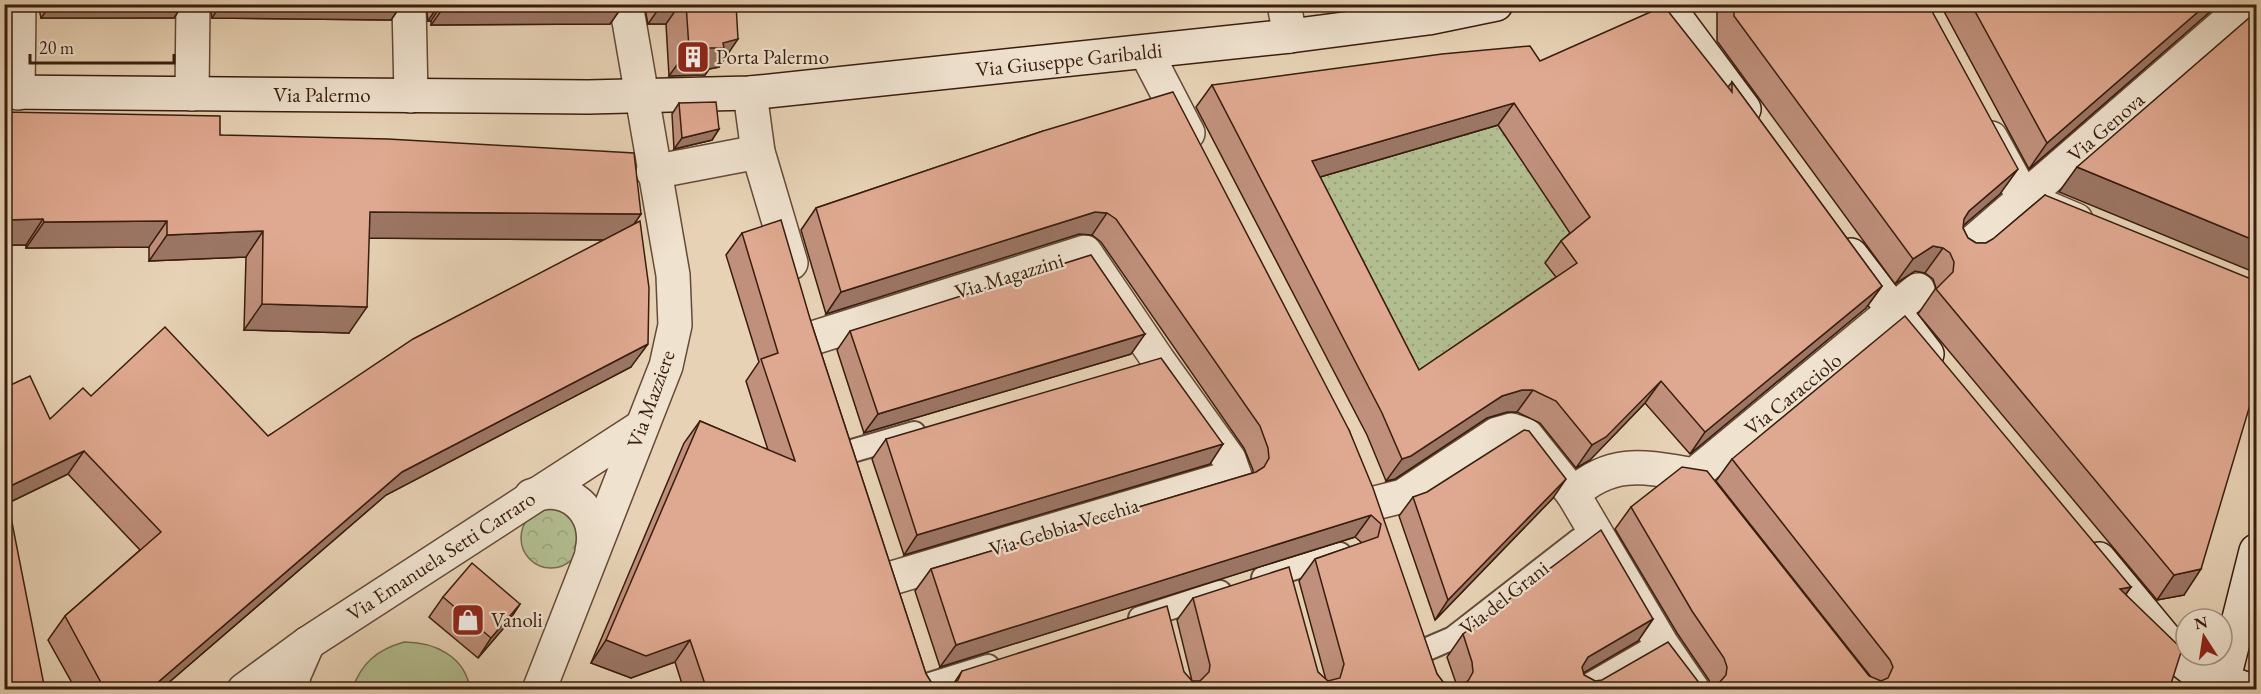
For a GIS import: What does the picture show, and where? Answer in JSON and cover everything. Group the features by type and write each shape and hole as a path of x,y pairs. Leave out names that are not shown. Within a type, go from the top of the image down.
{"street":[{"path":"11,92 19,4"},
{"path":"192,94 193,4"},
{"path":"409,4 411,96"},
{"name":"Via Mazziere","path":"539,690 666,366 675,325 673,276 653,172 626,4"},
{"path":"1284,4 1290,36"},
{"name":"Via Giuseppe Garibaldi","path":"640,95 750,93 1146,52 1428,18 1496,4"},
{"path":"1666,4 1759,130"},
{"name":"Via Genova","path":"1964,250 2248,4"},
{"path":"1146,52 1201,158"},
{"name":"Via Palermo","path":"11,92 411,96 640,95"},
{"path":"750,93 758,152 825,372"},
{"path":"1974,106 2024,198 2102,230"},
{"path":"653,172 758,152"},
{"path":"1837,236 1893,313 1946,376"},
{"name":"Via Magazzini","path":"813,338 1085,252 1147,364 1229,459 1235,476"},
{"path":"1893,313 1918,290"},
{"name":"Via Caracciolo","path":"1573,494 1587,481 1616,469 1640,466 1701,484 1893,313"},
{"name":"Via Emanuela Setti Carraro","path":"243,690 308,643 531,496 642,427"},
{"path":"1363,474 1379,516 1403,496 1497,434 1511,430 1526,435 1573,494 1661,643 1693,690"},
{"path":"848,440 862,483"},
{"name":"Via Gebbia Vecchia","path":"892,578 1235,476"},
{"path":"531,496 556,492 581,504 590,515 594,529 589,561"},
{"path":"2081,538 2186,664 2231,687 2256,551"},
{"path":"882,546 903,610"},
{"path":"1413,617 1430,665"},
{"path":"292,690 294,675 308,643"},
{"path":"916,653 927,687"}],"lane":[{"path":"848,440 931,427"},
{"name":"Via del Grani","path":"1430,665 1453,638 1579,540"},
{"path":"1117,625 1161,611 1286,582 1353,550"},
{"path":"1161,611 1167,633"},
{"path":"1580,690 1661,643"},
{"path":"927,687 1005,660"}],"green space":[{"path":"1498,125 1574,239 1579,307 1404,392 1296,184"},
{"path":"551,508 568,513 576,521 581,538 576,555 568,563 551,568 534,563 526,555 521,538 526,521 534,513"},
{"path":"404,642 426,645 446,653 462,668 470,689 352,689 360,672 371,659 385,649"}],"building":[{"path":"686,4 736,4 738,39 723,43 724,48 689,48"},
{"path":"1734,4 1928,4 2018,169 1969,211 1964,219 1963,228 1968,238 1976,243 1986,243 1993,239 2045,195 2256,281 2256,385 2201,569 2174,575 1936,289 1953,272 1954,262 1950,253 1943,248 1933,246 1913,259 1734,16"},
{"path":"1971,4 2207,4 2047,143"},
{"path":"1664,6 1732,92 1732,82 1882,286 1705,432 1661,381 1606,437 1592,445 1556,401 1533,390 1522,390 1502,396 1411,456 1402,459 1382,413 1212,85 1442,54 1530,46 1540,61","holes":["1514,103 1590,217 1561,241 1577,263 1419,370 1312,161"]},
{"path":"2256,12 2256,241 2077,167"},
{"path":"1173,92 1349,430 1373,488 1437,674 1443,682 1451,686 1461,685 1468,681 1473,672 1463,634 1601,530 1653,619 1588,657 1582,667 1584,675 1595,681 1602,680 1668,642 1700,684 1710,686 1719,683 1726,675 1727,667 1724,658 1692,611 1631,507 1682,467 1707,471 1869,676 1881,681 1888,678 1893,667 1890,660 1732,459 1905,316 2131,587 2120,589 2174,641 2174,667 2176,667 2169,690 707,690 690,640 646,656 606,640 700,421 795,461 761,359 778,353 742,233 781,220 811,322 926,674 931,682 939,686 949,686 958,680 962,671 1167,606 1184,672 1192,681 1200,681 1209,672 1210,665 1193,598 1289,567 1318,672 1328,681 1340,678 1344,664 1315,559 1378,537 1381,524 1371,515 956,645 931,569 1256,472 1264,467 1269,458 1260,426 1116,219 1107,213 1095,212 841,292 816,208 1043,131"},
{"path":"716,102 719,129 682,138 679,103"},
{"path":"4,112 220,116 220,135 388,139 634,153 641,214 370,212 367,307 262,304 263,231 167,235 167,221 4,220"},
{"path":"640,221 649,288 648,344 402,472 149,690 105,690 65,616 161,532 84,451 4,489 4,388 30,376 50,419 83,388 91,396 165,327 268,436 413,339"},
{"path":"1091,255 1145,334 878,414 850,331"},
{"path":"1161,358 1223,444 917,535 886,439"},
{"path":"1524,430 1529,431 1566,479 1448,600 1413,497 1427,492"},
{"path":"4,492 6,492 45,690 4,690"},
{"path":"472,563 520,604 491,638 443,597"}],"place":[{"name":"Porta Palermo","path":"693,57"},
{"name":"Vanoli","path":"468,620"}]}
